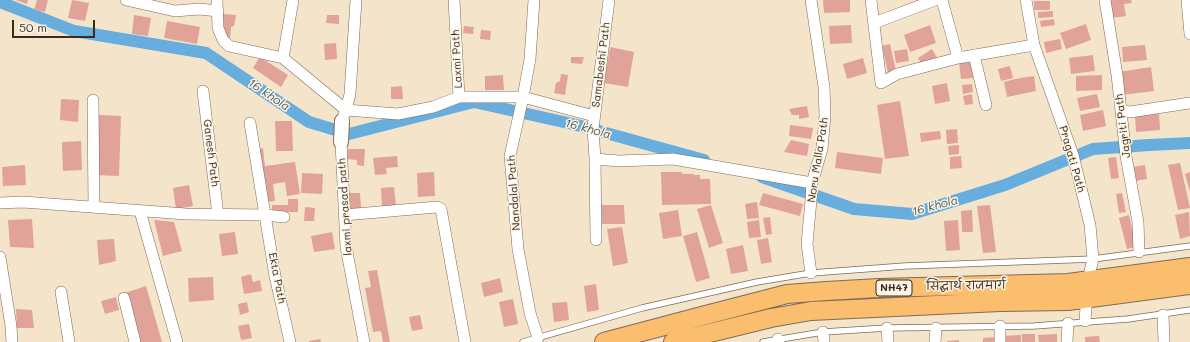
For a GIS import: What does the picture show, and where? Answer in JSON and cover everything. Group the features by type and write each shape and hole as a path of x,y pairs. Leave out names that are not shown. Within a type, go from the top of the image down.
{"highway":[{"name":"सिद्धार्थ राजमार्ग","path":"604,342 787,294 826,291 1038,284 1088,280 1190,267"},
{"name":"सिद्धार्थ राजमार्ग","path":"673,342 771,318 811,311 1086,299 1190,285"}],"street":[{"path":"126,0 175,11 217,6 218,28 223,40 229,46 283,58 344,115"},
{"path":"283,58 293,0"},
{"path":"340,142 344,115 350,94 356,0"},
{"name":"Laxmi Path","path":"344,115 398,114 433,107 459,97 454,0"},
{"name":"Nandalal Path","path":"534,0 530,59 510,156 518,249 530,313 538,338"},
{"name":"Samabeshi Path","path":"596,240 593,129 609,0"},
{"name":"Noru Malla Path","path":"811,0 824,87 825,116 822,149 812,183 807,244 811,273"},
{"path":"871,0 881,83 897,74 958,58 1034,45"},
{"path":"874,23 935,0"},
{"path":"942,0 958,58"},
{"name":"Pragati Path","path":"1026,0 1034,45 1073,155 1090,225 1093,259 1088,280 1085,321"},
{"name":"Jagriti Path","path":"1105,0 1117,75 1126,156 1138,222 1139,252"},
{"path":"1187,0 1190,34"},
{"path":"974,55 986,105"},
{"name":"Ganesh Path","path":"203,91 218,215"},
{"path":"459,97 523,97 594,116"},
{"path":"93,100 94,207"},
{"path":"1121,110 1130,112 1190,103"},
{"name":"Ekta Path","path":"250,123 275,276 290,342"},
{"name":"laxmi prasad path","path":"340,142 346,247 364,342"},
{"path":"595,159 619,161 673,159 812,183"},
{"path":"0,203 23,202 140,211 218,215 266,214 284,217"},
{"path":"344,215 437,207 441,209 465,342"},
{"path":"140,211 177,342"},
{"path":"0,257 11,326 12,342"},
{"path":"61,292 69,342"},
{"path":"124,298 135,342"},
{"path":"1163,315 1164,342"},
{"path":"1067,342 1068,323"},
{"path":"1000,326 1000,342"},
{"path":"887,328 888,342"},
{"path":"935,342 936,328"}],"lane":[{"path":"523,342 642,308 757,282 811,273 905,266 1093,259 1190,246"},
{"path":"763,342 823,337 887,328 1034,326 1163,315 1190,310"}],"building":[{"path":"15,0 28,0 27,4"},
{"path":"37,0 48,0 45,12 34,10"},
{"path":"72,0 89,3 85,21 68,18"},
{"path":"823,0 850,0 850,12 824,13"},
{"path":"1110,0 1131,0 1132,3 1124,4 1126,16 1112,18"},
{"path":"1034,1 1050,1 1050,10 1034,10"},
{"path":"1053,11 1053,17 1038,18 1038,12"},
{"path":"223,14 236,15 234,26 231,27 230,39 225,38 222,29"},
{"path":"134,15 151,18 148,36 132,34"},
{"path":"327,15 339,15 339,24 326,23"},
{"path":"1054,19 1055,25 1041,27 1040,21"},
{"path":"167,21 200,27 197,44 164,38"},
{"path":"1086,24 1091,40 1066,49 1060,33"},
{"path":"851,25 852,43 830,44 829,26"},
{"path":"930,25 936,43 910,52 904,35"},
{"path":"464,26 474,27 473,34 463,33"},
{"path":"481,30 491,31 490,40 480,39"},
{"path":"1060,39 1062,49 1046,53 1044,42"},
{"path":"336,43 337,59 325,60 324,44"},
{"path":"890,44 896,71 888,73 882,46"},
{"path":"1145,45 1147,60 1123,62 1122,47"},
{"path":"610,47 634,52 628,87 604,83"},
{"path":"907,49 909,61 896,63 894,51"},
{"path":"932,49 937,58 923,67 918,58"},
{"path":"1093,55 1095,71 1071,74 1069,58"},
{"path":"260,57 288,75 281,87 253,68"},
{"path":"571,57 584,57 582,64 571,63"},
{"path":"863,58 867,73 847,79 843,64"},
{"path":"971,62 973,78 961,79 959,63"},
{"path":"1010,66 1013,78 1001,81 998,69"},
{"path":"1151,67 1154,91 1122,95 1119,72"},
{"path":"561,74 568,75 565,95 554,93 556,83 560,81"},
{"path":"503,75 504,90 485,90 485,76"},
{"path":"1102,75 1102,90 1076,91 1076,76"},
{"path":"1034,76 1036,91 1007,97 1004,82"},
{"path":"947,83 950,101 935,104 932,86"},
{"path":"972,84 973,92 963,94 962,85"},
{"path":"402,86 403,99 391,99 391,87"},
{"path":"972,94 973,104 965,105 963,96"},
{"path":"1097,94 1100,107 1080,111 1077,98"},
{"path":"61,99 79,100 78,122 60,120"},
{"path":"900,101 909,156 885,159 877,105"},
{"path":"807,106 809,117 799,119 799,115 792,115 789,109"},
{"path":"1103,110 1106,126 1083,131 1080,115"},
{"path":"1159,114 1160,130 1136,132 1135,115"},
{"path":"98,115 121,116 119,176 96,175"},
{"path":"275,121 292,121 293,151 276,151"},
{"path":"790,125 813,128 811,139 789,136"},
{"path":"957,129 958,143 947,144 946,130"},
{"path":"940,131 941,139 921,142 920,133"},
{"path":"791,140 809,144 807,156 784,152"},
{"path":"81,141 82,170 63,171 62,142"},
{"path":"959,145 959,154 949,155 948,146"},
{"path":"263,148 265,166 295,162 300,194 287,196 285,182 273,184 275,201 266,202 259,149"},
{"path":"348,149 365,149 364,166 357,165 357,160 347,159"},
{"path":"837,152 883,158 881,174 835,168"},
{"path":"397,156 398,167 386,168 387,174 375,175 373,158"},
{"path":"961,156 962,168 950,169 950,157"},
{"path":"1116,157 1119,178 1111,179 1108,158"},
{"path":"1180,163 1190,208 1178,210 1168,165"},
{"path":"25,165 26,185 3,186 2,167"},
{"path":"1145,165 1147,179 1134,181 1132,167"},
{"path":"434,172 435,196 418,197 417,173"},
{"path":"661,172 682,172 682,174 700,175 700,179 710,179 711,204 662,205"},
{"path":"1190,172 1190,192 1185,174"},
{"path":"302,173 323,174 322,194 301,193"},
{"path":"189,185 193,206 176,209 173,188"},
{"path":"394,187 396,206 382,207 381,188"},
{"path":"346,193 360,193 361,208 347,209"},
{"path":"763,193 803,204 800,216 759,205"},
{"path":"1122,193 1126,212 1119,213 1116,194"},
{"path":"288,199 298,199 298,212 272,212 272,205 288,205"},
{"path":"757,202 759,218 747,219 745,204"},
{"path":"601,205 624,205 625,224 602,224"},
{"path":"711,205 723,243 709,248 697,209"},
{"path":"990,205 996,252 983,253 977,206"},
{"path":"305,207 315,208 314,221 304,221"},
{"path":"678,210 682,236 663,239 659,213"},
{"path":"972,210 973,232 962,232 961,211"},
{"path":"1189,212 1190,236 1180,239 1175,215"},
{"path":"1129,215 1136,247 1127,249 1119,218"},
{"path":"770,217 772,234 766,235 763,218"},
{"path":"32,219 34,248 10,247 8,220"},
{"path":"154,220 174,222 182,251 163,256"},
{"path":"759,220 761,237 749,238 747,222"},
{"path":"958,220 960,250 946,251 944,221"},
{"path":"622,227 628,263 613,266 607,229"},
{"path":"235,232 238,254 222,256 219,234"},
{"path":"332,232 335,249 314,252 311,236"},
{"path":"697,232 710,278 696,282 683,236"},
{"path":"768,238 772,262 761,264 757,240"},
{"path":"114,239 116,261 99,265 97,240"},
{"path":"743,245 748,271 731,274 726,249"},
{"path":"377,270 390,342 383,342 381,331 373,332 365,288 371,287 368,271"},
{"path":"251,274 253,282 260,280 262,291 244,294 241,277"},
{"path":"213,277 214,300 189,302 188,278"},
{"path":"500,278 503,292 484,297 481,283"},
{"path":"596,284 599,310 587,312 584,286"},
{"path":"146,286 162,342 139,342 125,293"},
{"path":"116,297 119,310 105,314 101,301"},
{"path":"513,299 518,324 504,327 499,302"},
{"path":"247,302 249,312 240,315 238,304"},
{"path":"567,302 569,320 554,322 552,303"},
{"path":"16,309 32,310 34,328 17,328"},
{"path":"420,315 423,329 412,331 409,317"},
{"path":"249,324 252,338 241,340 238,326"},
{"path":"1022,334 1035,334 1035,342 1022,342"},
{"path":"1057,334 1057,342 1039,342 1038,335"},
{"path":"1021,335 1021,342 1001,342 1001,336"},
{"path":"1099,336 1100,342 1085,342 1085,337"},
{"path":"998,337 999,342 983,342 983,338"},
{"path":"320,339 321,342 309,342 309,341"},
{"path":"959,340 959,342 947,342 947,341"}],"waterway":[{"name":"16 khola","path":"0,2 74,31 206,53 309,122 349,134 474,102 577,125 704,160"},
{"name":"16 khola","path":"762,177 854,209 912,214 1005,185 1093,149 1190,143"}]}
